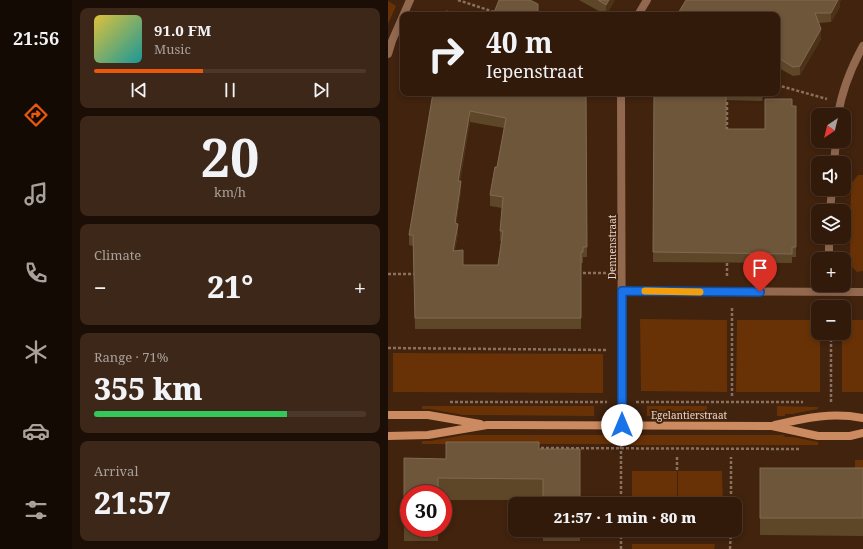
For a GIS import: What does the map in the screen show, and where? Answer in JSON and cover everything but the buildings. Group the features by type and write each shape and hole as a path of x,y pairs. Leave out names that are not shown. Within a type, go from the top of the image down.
{"main road":[{"name":"Egelantierstraat","path":"388,415 428,415 487,425 772,426 818,436 850,436 863,433"},
{"name":"Egelantierstraat","path":"772,426 818,416 850,416 863,418"},
{"name":"Egelantierstraat","path":"388,436 428,436 487,425"}],"street":[{"path":"405,12 410,0"},
{"path":"640,12 647,0"},
{"path":"388,54 400,23"},
{"path":"840,108 849,75 863,46"},
{"name":"Dennenstraat","path":"621,96 622,425"},
{"path":"622,291 732,292 811,289"},
{"path":"851,291 863,292"}],"path":[{"path":"458,0 494,12"},
{"path":"780,86 817,97"},
{"path":"727,96 727,132"},
{"path":"727,257 727,273"},
{"path":"572,273 603,273"},
{"path":"388,274 422,274"},
{"path":"732,292 732,396"},
{"path":"831,340 831,402"},
{"path":"388,348 622,350"},
{"path":"534,448 806,449"},
{"path":"621,456 621,497"},
{"path":"677,457 677,470"},
{"path":"731,457 731,497"},
{"path":"621,537 621,549"},
{"path":"730,549 731,537"}],"shaded area":[{"path":"388,1 396,6 388,24"},
{"path":"858,175 863,175 863,271 857,272 851,266 851,184"},
{"path":"640,319 727,320 727,392 641,391"},
{"path":"737,320 811,320 811,340 820,340 820,392 736,392"},
{"path":"851,320 863,320 863,392 842,392 842,340 851,340"},
{"path":"393,353 603,354 603,393 393,392"},
{"path":"422,406 594,406 594,416 463,415 422,409"},
{"path":"647,406 707,406 707,416 647,416"},
{"path":"777,406 818,407 818,409 785,414 785,416 777,416"},
{"path":"464,435 619,435 619,442 616,444 422,444 422,441"},
{"path":"624,435 784,435 785,437 818,442 818,445 627,445 624,442"},
{"path":"855,460 863,460 863,475 855,475"},
{"path":"632,471 677,471 677,497 632,497"},
{"path":"678,471 722,471 723,497 678,497"},
{"path":"632,544 715,544 714,549 632,549"}],"slow traffic":[{"path":"645,291 700,292"}],"route":[{"path":"622,425 622,291 760,292"}]}
